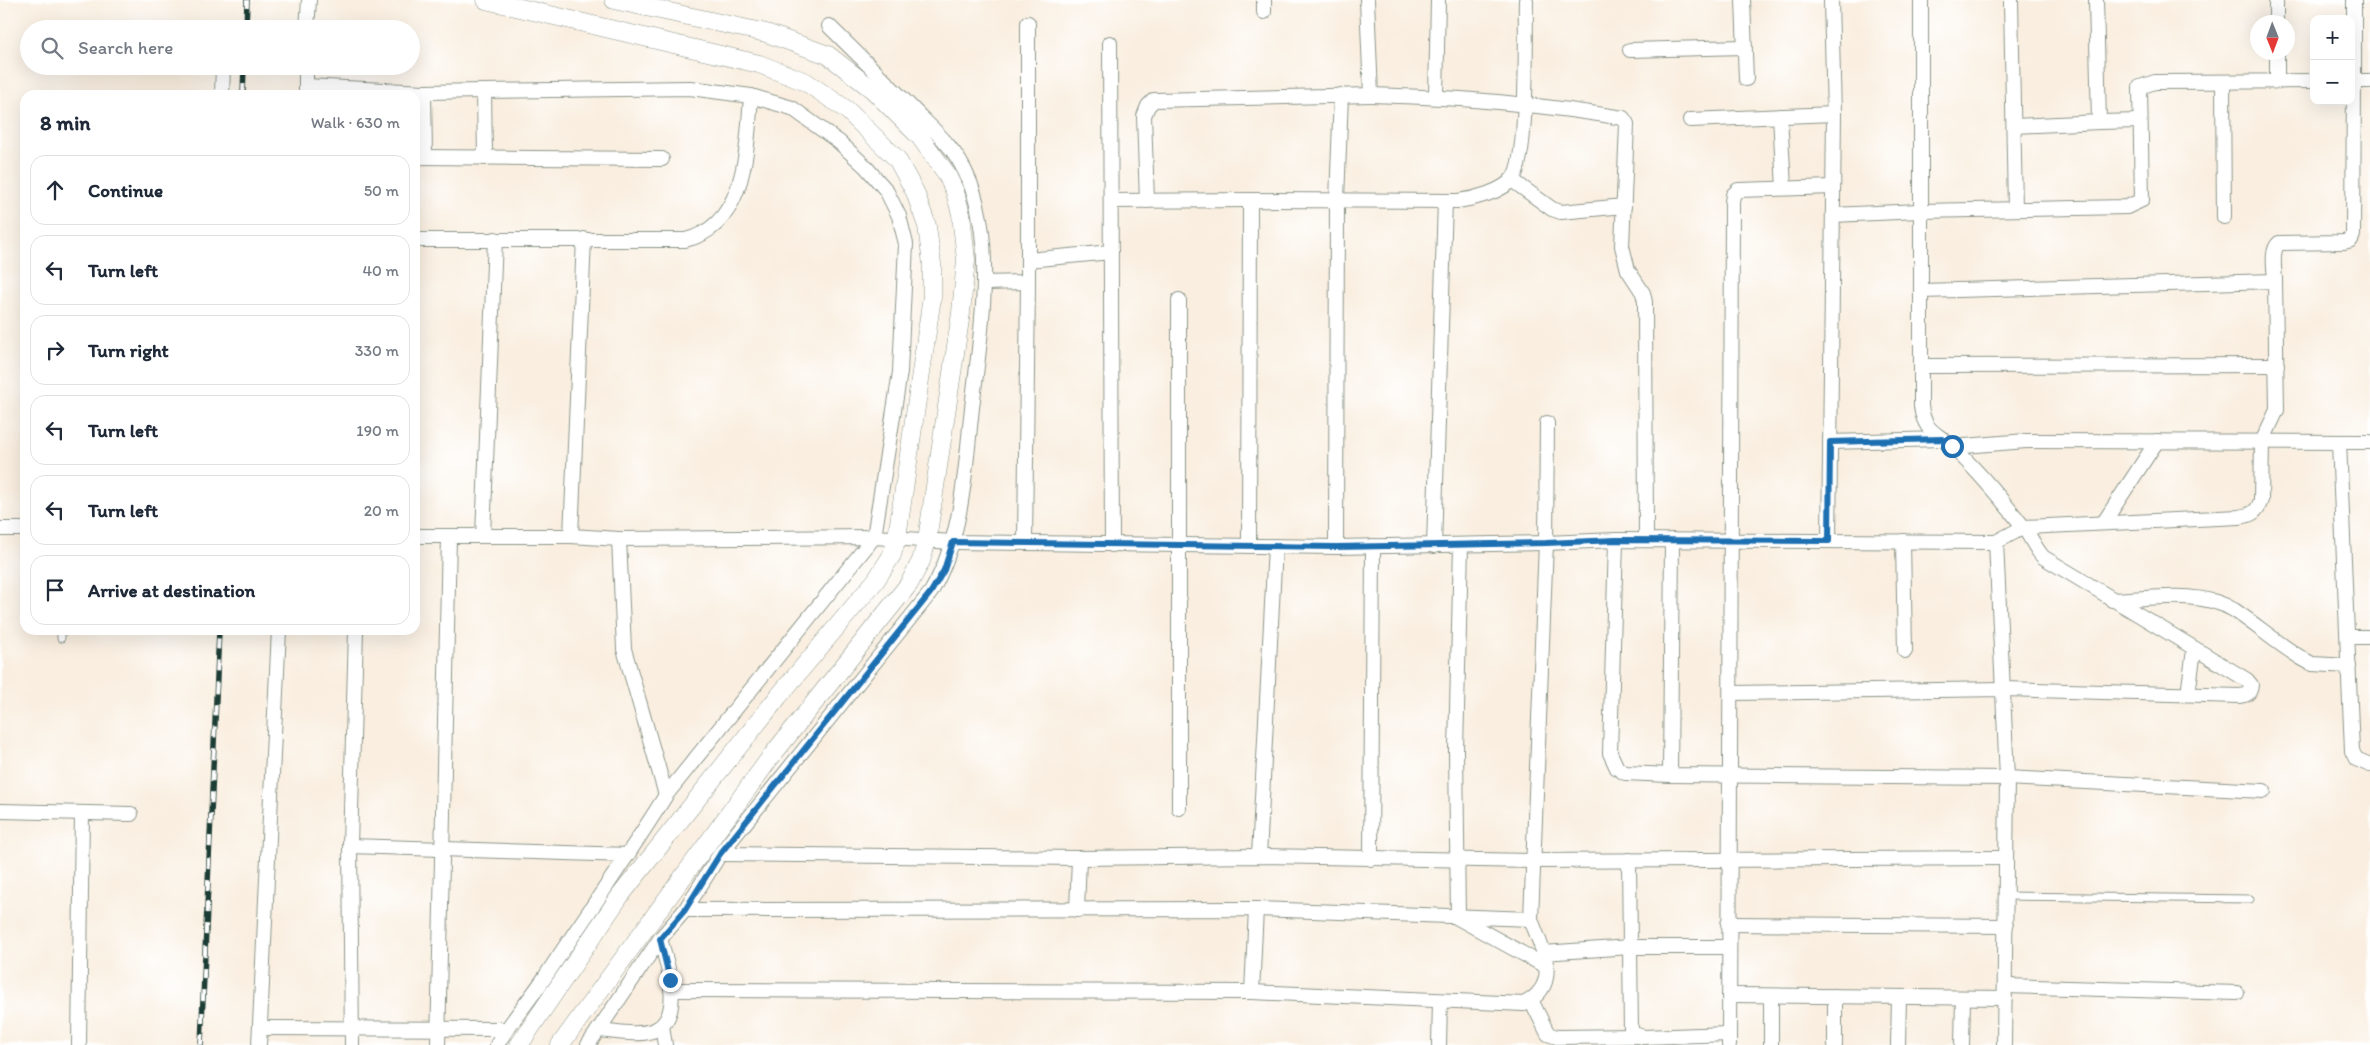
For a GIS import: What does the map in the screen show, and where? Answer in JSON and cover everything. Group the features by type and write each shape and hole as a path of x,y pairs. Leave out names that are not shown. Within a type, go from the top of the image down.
{"street":[{"path":"308,20 309,0"},
{"path":"486,0 759,64 806,82 847,110 897,159 914,192 927,226 931,255 932,297 897,537 892,554 876,580 778,697 620,896 519,1045"},
{"path":"560,1045 770,758 909,584 922,560 927,540 961,313 966,260 961,214 955,192 946,173 920,137 873,90 828,55 766,34 614,0"},
{"path":"1367,0 1371,95"},
{"path":"1436,97 1438,0"},
{"path":"1110,201 1445,201 1472,200 1489,193 1512,180 1521,160 1526,0"},
{"path":"1743,0 1746,78"},
{"path":"1829,541 1834,114 1831,0"},
{"path":"1731,693 2004,689 2238,696 2247,695 2250,691 2250,685 2247,680 2194,650 2043,557 2035,548 2024,527 1947,443 1931,432 1922,417 1919,211 1921,0"},
{"path":"2011,0 2015,209"},
{"path":"2096,0 2099,122"},
{"path":"2276,0 2276,15"},
{"path":"2353,60 2354,0"},
{"path":"1024,543 1028,282 1028,23"},
{"path":"588,1045 660,939 685,910 720,854 931,592 944,570 953,542 965,472 984,283 983,245 978,210 972,186 960,162 943,139 829,26"},
{"path":"1110,43 1112,544"},
{"path":"1630,50 1744,47"},
{"path":"2277,60 2277,81"},
{"path":"222,90 223,75"},
{"path":"306,75 306,90"},
{"path":"1833,215 1919,211 2127,207 2137,204 2142,200 2140,87 2147,84 2310,81"},
{"path":"2355,81 2370,81"},
{"path":"2223,82 2224,217"},
{"path":"420,92 690,88 751,96 792,108 839,142 865,166 886,190 899,216 906,244 900,372 874,537 666,795 628,855 532,995 505,1030 497,1045"},
{"path":"484,91 485,158"},
{"path":"424,92 420,157 662,159"},
{"path":"1336,547 1337,200 1341,95"},
{"path":"1147,201 1144,116 1148,106 1154,100 1341,95 1436,97 1524,105 1623,118 1627,124 1624,258 1628,270 1643,293 1645,302 1646,540"},
{"path":"420,240 685,240 707,232 719,222 735,195 740,181 748,140 751,96"},
{"path":"420,536 571,536 619,539 897,537 953,542 1336,547 1616,540 1996,542 2024,527 2251,516 2258,510 2261,500 2262,442 2277,410 2275,247 2279,243 2344,242 2351,240 2353,235 2353,105"},
{"path":"1690,120 1834,114"},
{"path":"1780,116 1784,188"},
{"path":"2014,126 2140,120"},
{"path":"1512,180 1552,209 1561,212 1624,206"},
{"path":"1531,1000 1548,1034 1557,1037 1636,1036 1729,1040 1728,924 1730,858 1728,776 1731,693 1732,202 1733,195 1738,190 1833,187"},
{"path":"1249,546 1250,200"},
{"path":"1434,546 1445,201"},
{"path":"483,536 495,239"},
{"path":"571,536 584,239"},
{"path":"1028,260 1111,252"},
{"path":"1921,291 2275,281"},
{"path":"984,283 1028,282"},
{"path":"1179,300 1181,545 1179,808"},
{"path":"1921,366 2277,365"},
{"path":"671,990 1252,992 1524,1004 1537,997 1543,988 1547,966 1531,919 1546,543 1546,423"},
{"path":"1830,442 2370,442"},
{"path":"2104,522 2157,442"},
{"path":"2340,442 2352,751 2356,759 2370,765"},
{"path":"0,529 20,529"},
{"path":"438,1045 449,536"},
{"path":"619,539 624,649 666,795"},
{"path":"1616,540 1610,753 1617,768 1625,773 1728,776 2007,778 2264,791"},
{"path":"1670,775 1672,540"},
{"path":"1903,541 1905,650"},
{"path":"1996,542 2007,778 2004,858 2006,926 2004,1045"},
{"path":"1458,918 1459,859 1456,750 1460,545"},
{"path":"1259,856 1275,546"},
{"path":"1371,859 1373,546"},
{"path":"2112,600 2177,597 2219,604 2233,610 2303,660 2312,664 2349,666"},
{"path":"259,1045 280,635"},
{"path":"352,1045 350,846 356,635"},
{"path":"2348,637 2370,637"},
{"path":"2188,694 2194,650"},
{"path":"0,811 132,814"},
{"path":"79,1045 82,813"},
{"path":"350,846 628,855"},
{"path":"720,854 1079,858 1259,856 1534,861 1730,858 2004,858"},
{"path":"1077,910 1079,858"},
{"path":"1629,860 1630,1024 1631,1032 1636,1036"},
{"path":"685,910 1256,910 1531,919"},
{"path":"1252,992 1256,910"},
{"path":"1458,918 1547,966"},
{"path":"1728,924 2006,926"},
{"path":"598,1030 638,1033 652,1031 662,1026 668,1017 671,990 668,968 660,939"},
{"path":"1543,953 1630,947 1728,948"},
{"path":"1729,995 1963,998 2005,992 2237,993"},
{"path":"1771,996 1771,1045"},
{"path":"1835,996 1835,1045"},
{"path":"1898,997 1898,1045"},
{"path":"1962,1045 1963,998"},
{"path":"1439,1045 1440,1001"},
{"path":"662,1026 665,1045"},
{"path":"260,1028 505,1030"}],"lane":[{"path":"2005,896 2250,900"}],"railway":[{"path":"246,20 247,0"},
{"path":"243,90 244,75"},
{"path":"201,1045 219,635"}],"route":[{"path":"670,980 660,939 685,910 720,854 827,719 901,632 931,592 944,570 953,542 1336,547 1616,540 1829,541 1830,442 1942,439 1952,446"}]}
